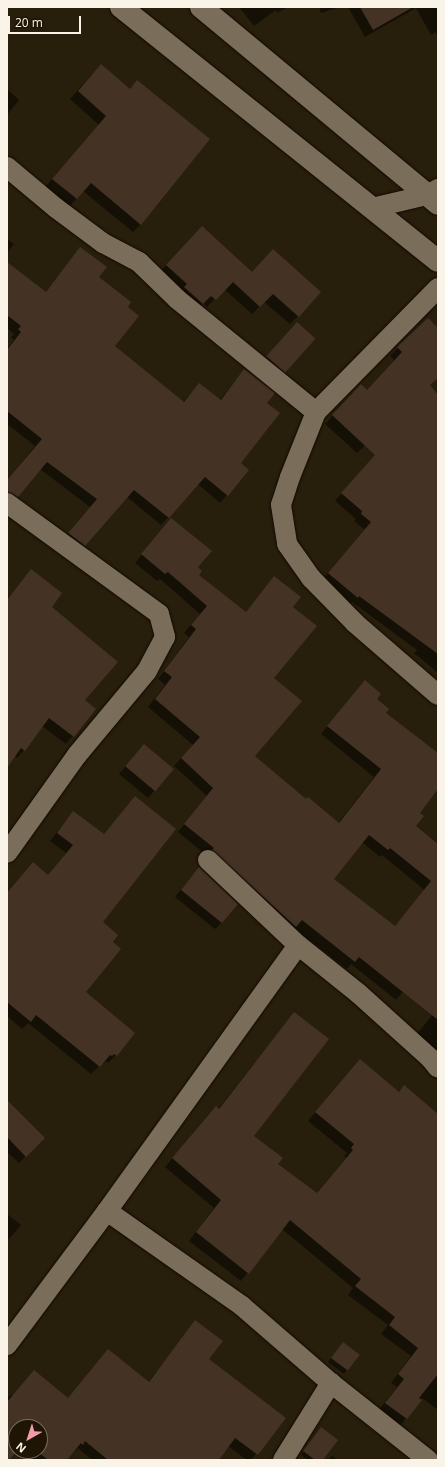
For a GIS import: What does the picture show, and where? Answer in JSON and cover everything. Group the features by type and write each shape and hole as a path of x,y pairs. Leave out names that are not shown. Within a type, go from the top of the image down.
{"street":[{"path":"121,7 438,261"},
{"path":"201,7 434,196"},
{"path":"7,167 56,208 103,243 139,262 177,299 316,412"},
{"path":"372,208 434,196"},
{"path":"438,288 316,412 290,477 281,505 287,544 311,578 354,623 438,695"},
{"path":"7,503 159,614 165,638 147,671 77,755 7,853"},
{"path":"208,860 298,945 358,993 431,1059 438,1068"},
{"path":"7,1345 107,1211 298,945"},
{"path":"107,1211 242,1306 331,1383 428,1460"},
{"path":"283,1460 331,1383"}],"building":[{"path":"360,7 413,7 373,30"},
{"path":"101,64 130,89 137,80 210,139 141,225 91,183 77,199 52,179 106,116 78,91"},
{"path":"202,226 252,272 273,249 321,292 299,317 273,294 260,307 233,282 216,300 211,296 203,304 184,287 187,284 166,265"},
{"path":"80,247 107,267 99,277 131,302 128,307 139,316 115,346 184,402 199,383 221,400 244,369 275,393 267,403 280,413 241,463 249,470 228,496 205,477 169,518 134,490 85,546 68,533 97,499 47,462 18,497 7,492 7,480 42,439 7,411 7,350 21,332 18,329 21,326 7,315 7,262 46,292"},
{"path":"428,318 438,328 438,378 430,385 438,395 438,654 359,596 358,598 328,573 371,522 361,514 362,511 341,493 375,455 332,415 361,384 367,390 402,352 397,347"},
{"path":"297,322 316,339 285,373 266,356"},
{"path":"171,518 212,551 198,567 202,571 199,575 246,612 274,576 301,597 293,607 317,626 274,678 302,701 255,756 306,799 308,797 339,823 381,769 327,726 365,680 381,694 377,699 389,709 386,713 438,753 438,789 420,813 424,816 416,826 438,844 438,1020 359,957 355,962 302,920 296,927 212,850 214,848 184,824 213,788 181,758 200,737 155,699 172,677 164,671 196,629 191,625 207,606 168,572 165,574 141,554","holes":["369,835 388,850 390,848 431,881 395,926 334,879"]},
{"path":"31,569 62,593 52,607 118,662 85,700 96,709 74,737 49,718 25,751 21,748 7,768 7,600"},
{"path":"144,744 174,769 155,791 125,766"},
{"path":"135,796 176,829 103,922 118,935 113,942 121,949 86,992 135,1033 117,1056 114,1054 112,1056 110,1055 100,1067 36,1015 31,1022 7,1002 7,893 33,862 48,875 73,845 57,833 73,811 104,834"},
{"path":"199,867 238,904 222,923 181,890"},
{"path":"294,1012 329,1039 254,1136 283,1158 278,1164 317,1193 353,1150 351,1148 354,1144 315,1112 360,1059 399,1092 404,1085 438,1114 438,1374 419,1398 422,1400 407,1419 385,1403 404,1379 398,1374 418,1348 389,1325 395,1317 355,1286 361,1279 290,1220 249,1274 196,1232 221,1200 172,1158 216,1106 219,1109"},
{"path":"7,1100 45,1138 26,1157 7,1137"},
{"path":"195,1320 223,1341 209,1359 286,1418 258,1455 235,1438 219,1460 108,1460 85,1441 83,1445 81,1443 67,1460 48,1460 47,1459 48,1459 48,1419 8,1419 8,1459 10,1459 7,1460 7,1402 34,1370 68,1398 108,1349 149,1382"},
{"path":"343,1342 360,1355 348,1371 331,1358"},
{"path":"321,1427 338,1440 323,1460 315,1460 303,1451"}]}
